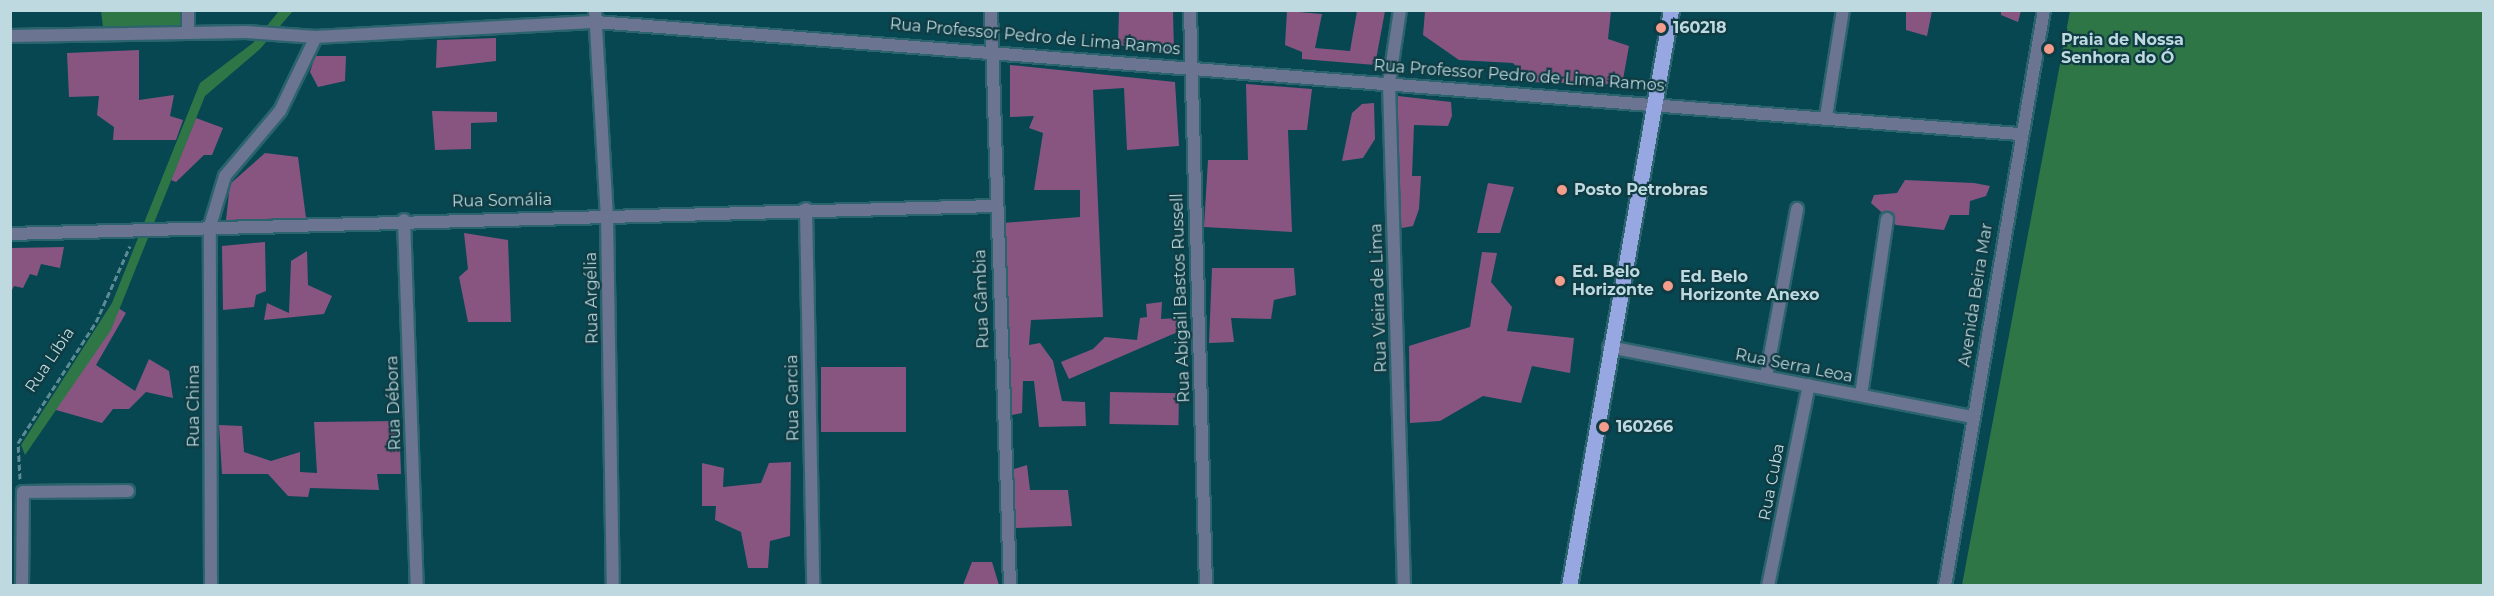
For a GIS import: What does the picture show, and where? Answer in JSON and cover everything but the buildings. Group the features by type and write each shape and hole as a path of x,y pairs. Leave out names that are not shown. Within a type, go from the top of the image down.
{"main road":[{"path":"1569,585 1609,347 1656,102 1671,10"}],"street":[{"path":"188,10 188,33"},
{"name":"Rua Gâmbia","path":"991,10 995,206 1010,585"},
{"name":"Rua Abigail Bastos Russell","path":"1190,10 1206,585"},
{"name":"Rua Vieira de Lima","path":"1400,10 1389,84 1404,585"},
{"path":"1826,117 1843,10"},
{"name":"Avenida Beira Mar","path":"1946,585 2019,134 2044,10"},
{"name":"Rua Professor Pedro de Lima Ramos","path":"10,36 246,32 316,37 596,16 1389,84 1656,102 2019,134"},
{"name":"Rua Argélia","path":"596,16 607,216 613,585"},
{"name":"Rua China","path":"212,585 210,226 225,176 280,111 316,37"},
{"name":"Rua Somália","path":"10,234 404,220 995,206"},
{"path":"1767,377 1797,208"},
{"name":"Rua Garcia","path":"806,209 813,585"},
{"path":"1861,395 1887,219"},
{"name":"Rua Débora","path":"404,220 417,585"},
{"name":"Rua Serra Leoa","path":"1609,347 1973,417"},
{"name":"Rua Cuba","path":"1768,585 1809,385"},
{"path":"22,585 23,492 128,490"}],"path":[{"name":"Rua Líbia","path":"23,492 18,443 96,322 132,242 134,229"}],"shaded area":[{"path":"101,11 183,11 184,29 103,27"},
{"path":"279,11 293,11 260,49 205,96 111,330 25,455 21,445 112,303 200,83 253,43"},
{"path":"1119,11 1173,11 1174,53 1118,45"},
{"path":"1287,11 1322,14 1315,48 1350,51 1357,11 1385,11 1375,65 1302,59 1302,52 1285,45"},
{"path":"1425,11 1611,11 1608,39 1629,46 1622,85 1530,82 1513,63 1459,60 1423,35"},
{"path":"1906,11 1932,11 1927,36 1906,30"},
{"path":"2001,11 2021,11 2018,22 2001,15"},
{"path":"2070,11 2483,11 2483,585 1962,585"},
{"path":"496,38 496,61 436,68 437,40"},
{"path":"139,50 139,100 174,95 170,116 183,120 176,140 113,140 114,127 97,115 99,96 69,97 67,53"},
{"path":"315,56 346,56 345,81 318,87 310,72"},
{"path":"1010,65 1175,82 1179,146 1127,150 1124,88 1093,90 1103,317 1031,320 1029,345 1040,343 1053,361 1062,401 1085,402 1086,426 1039,427 1034,381 1023,381 1022,413 1012,415 1003,223 1080,217 1080,190 1034,190 1043,133 1029,128 1034,116 1010,117"},
{"path":"1246,84 1312,89 1307,130 1288,130 1292,232 1204,227 1208,160 1248,160"},
{"path":"1398,96 1451,102 1452,116 1448,126 1414,125 1412,176 1421,176 1419,209 1413,226 1402,228 1397,217"},
{"path":"1374,103 1375,139 1363,158 1342,161 1352,113 1362,104"},
{"path":"432,111 497,112 497,122 471,123 471,149 435,150"},
{"path":"196,118 223,128 212,155 204,155 176,182 171,180"},
{"path":"265,153 298,157 306,218 226,220 230,184"},
{"path":"1905,180 1974,183 1990,186 1986,196 1970,201 1969,215 1950,215 1944,230 1896,225 1871,203 1874,195 1897,193"},
{"path":"1488,183 1514,187 1500,233 1477,233"},
{"path":"464,233 508,240 511,322 468,322 459,277 468,269"},
{"path":"265,242 266,291 256,295 254,307 223,310 222,246"},
{"path":"64,247 60,268 41,264 37,276 30,274 23,288 14,286 11,292 11,248"},
{"path":"307,251 308,285 332,296 324,314 264,320 267,303 289,313 291,261"},
{"path":"1482,252 1497,253 1491,282 1512,307 1507,331 1574,338 1570,373 1532,366 1521,403 1483,396 1440,421 1410,423 1409,346 1470,327"},
{"path":"1212,268 1294,268 1296,295 1274,300 1271,319 1231,318 1234,342 1209,343"},
{"path":"1162,302 1161,319 1179,318 1180,331 1069,379 1061,362 1093,349 1105,337 1137,340 1140,318 1147,317 1146,304"},
{"path":"115,306 126,313 96,365 135,391 149,359 169,371 173,398 146,392 129,409 113,409 102,423 49,408"},
{"path":"821,367 906,367 906,432 821,432"},
{"path":"1110,392 1179,393 1178,425 1109,424"},
{"path":"399,421 401,474 377,474 379,490 310,488 308,497 288,496 268,474 222,474 219,425 242,426 244,452 271,461 300,452 300,472 317,473 314,422"},
{"path":"791,462 790,536 770,541 768,568 748,568 741,532 715,520 716,506 702,506 702,463 724,468 723,487 761,483 769,463"},
{"path":"1027,465 1030,490 1068,490 1072,526 1014,528 1011,470"},
{"path":"972,562 992,562 999,585 963,585"}],"place":[{"name":"160218","path":"1661,28"},
{"name":"Praia de Nossa Senhora do Ó","path":"2049,49"},
{"name":"Posto Petrobras","path":"1562,190"},
{"name":"Ed. Belo Horizonte","path":"1560,281"},
{"name":"Ed. Belo Horizonte Anexo","path":"1668,286"},
{"name":"160266","path":"1604,427"}]}
